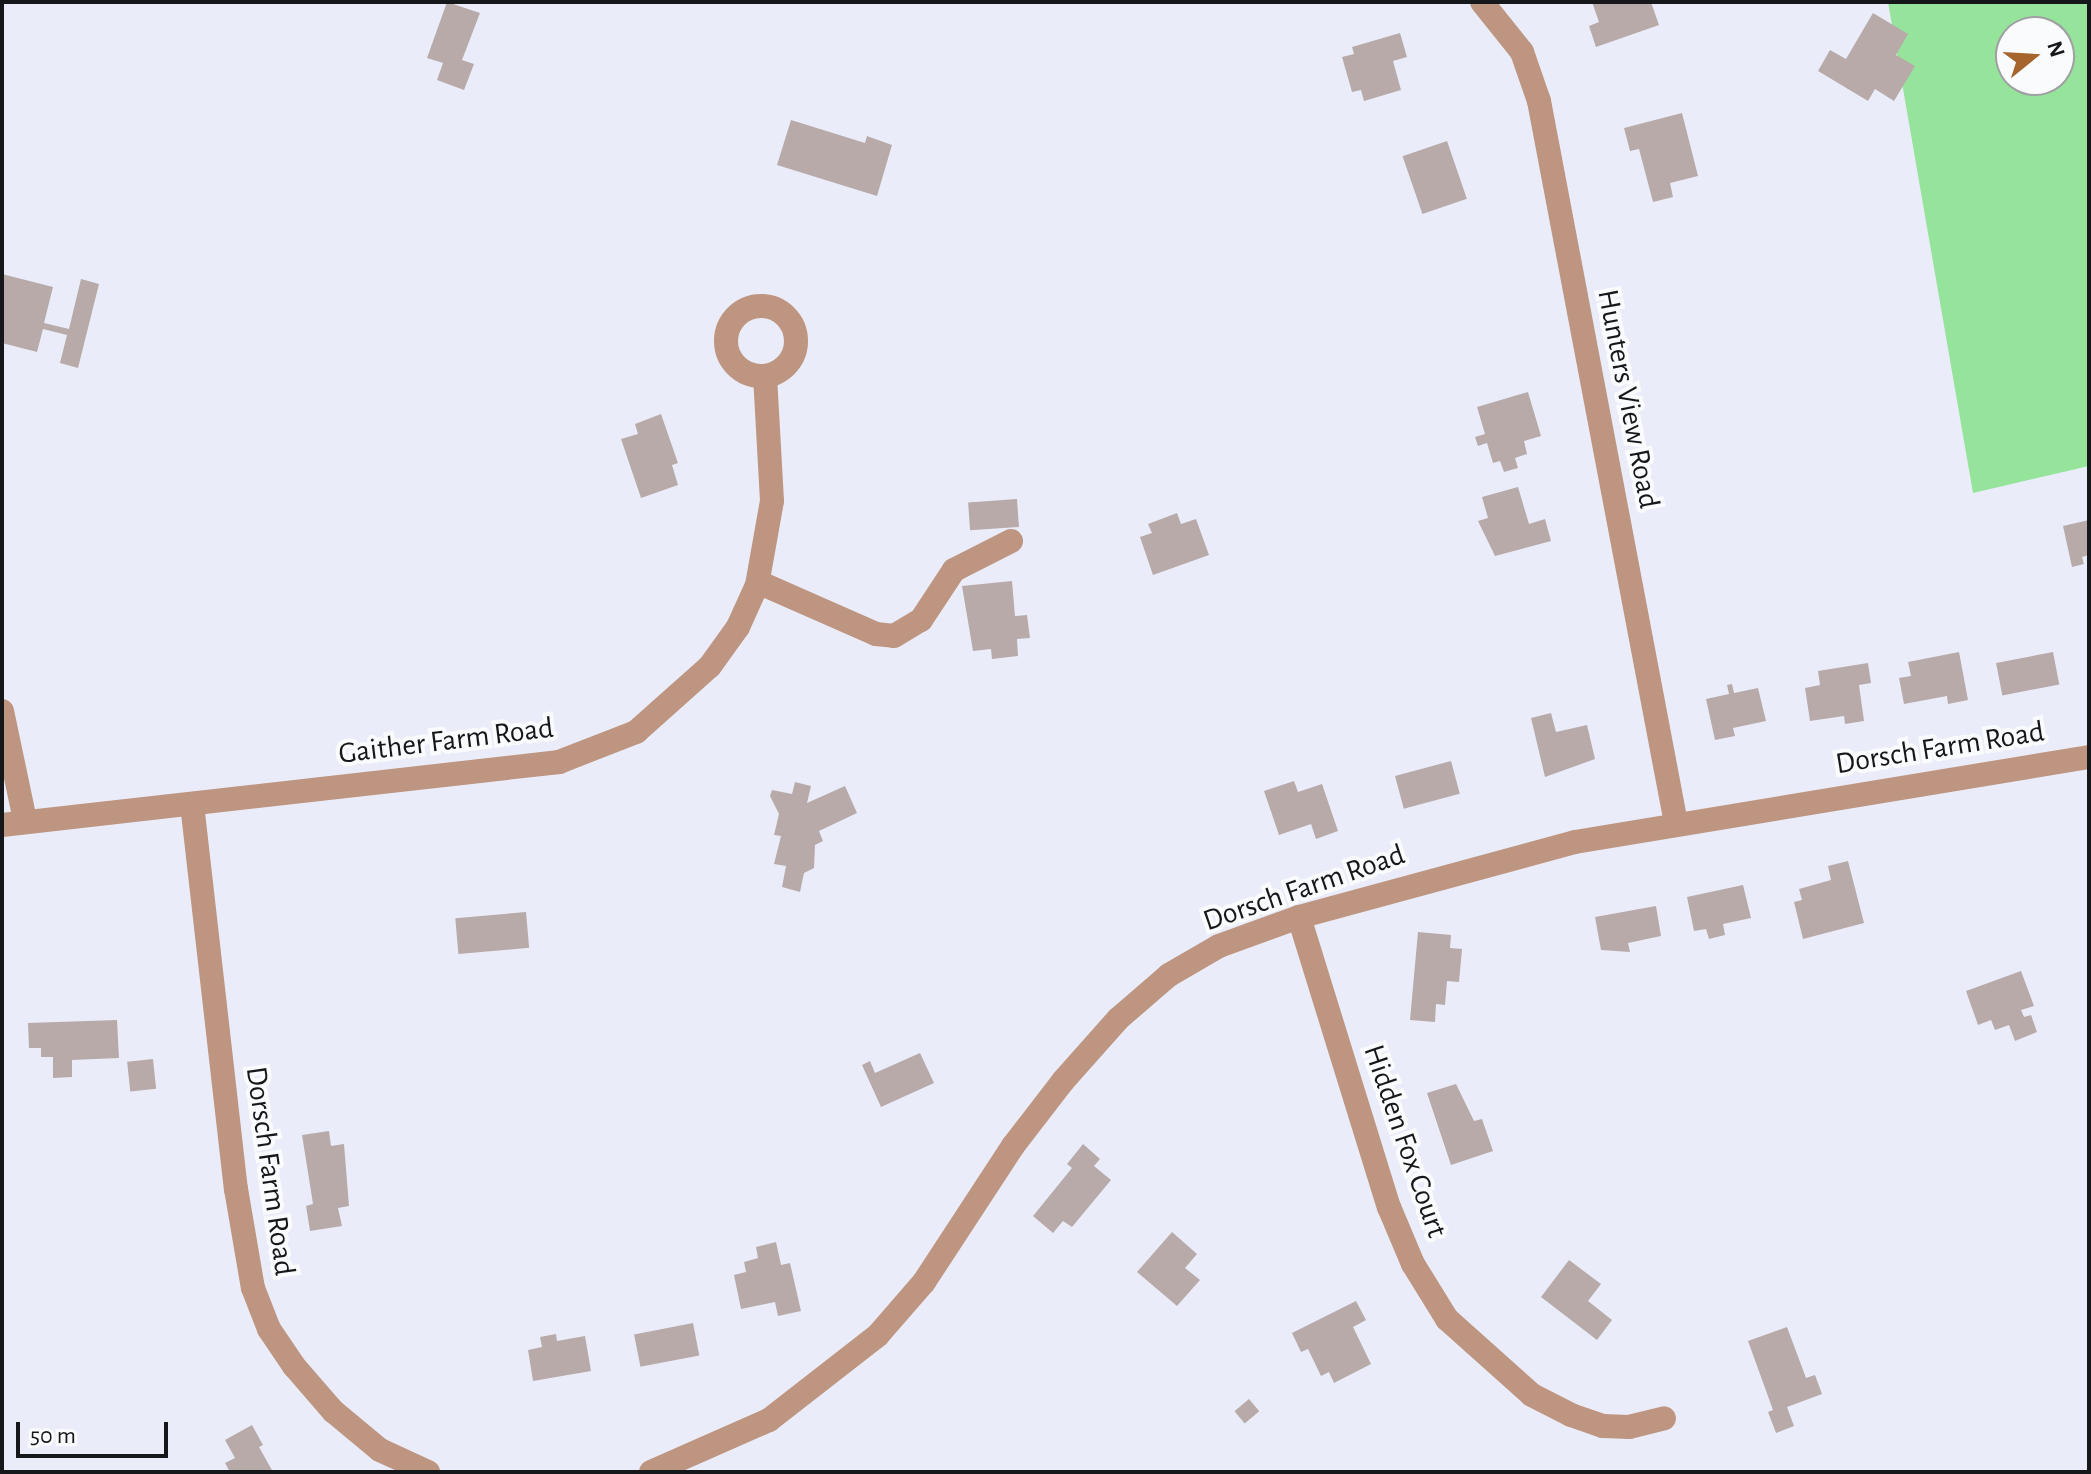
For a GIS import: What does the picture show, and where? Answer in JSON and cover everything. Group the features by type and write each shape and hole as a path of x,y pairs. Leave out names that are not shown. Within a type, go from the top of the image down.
{"street":[{"name":"Hunters View Road","path":"1482,2 1522,52 1539,101 1676,823"},
{"name":"Gaither Farm Road","path":"14,822 559,762 636,732 710,666 738,627 758,582 772,501 765,377"},
{"path":"758,582 876,634 894,636 921,620 954,570 1011,541"},
{"path":"2,711 14,822"},
{"name":"Dorsch Farm Road","path":"651,1472 769,1420 825,1381 878,1335 924,1282 1013,1146 1118,1019 1169,975 1219,946 1299,917 1471,867 1676,823 2089,757"},
{"name":"Dorsch Farm Road","path":"192,804 236,1189 253,1288 286,1354 333,1411 380,1450 428,1472"},
{"name":"Hidden Fox Court","path":"1299,917 1389,1207 1413,1264 1447,1319 1532,1395 1571,1415 1603,1426 1629,1427 1664,1418"}],"green space":[{"path":"1888,2 2089,2 2089,466 1973,493"}],"building":[{"path":"447,2 480,13 462,60 474,64 464,90 437,80 443,63 427,58"},
{"path":"1592,2 1651,2 1659,25 1596,47 1589,26 1599,22"},
{"path":"1873,13 1908,34 1896,55 1915,66 1894,101 1875,89 1868,101 1818,71 1830,50 1846,59"},
{"path":"1400,33 1407,57 1393,61 1401,90 1364,101 1361,90 1352,92 1342,57 1354,54 1352,47"},
{"path":"1682,113 1698,176 1670,183 1673,197 1653,202 1639,149 1630,151 1624,128"},
{"path":"791,120 865,143 867,136 892,145 877,196 777,165"},
{"path":"1447,141 1467,199 1422,214 1403,156"},
{"path":"2,274 53,287 44,323 69,329 81,279 99,284 78,368 60,363 67,335 43,329 37,352 2,343"},
{"path":"1528,392 1541,436 1524,441 1527,454 1515,458 1518,468 1504,472 1500,461 1493,463 1487,443 1478,446 1475,437 1485,434 1477,407"},
{"path":"661,414 678,463 672,465 678,485 641,498 621,439 638,434 635,424"},
{"path":"1518,487 1529,524 1545,519 1551,541 1495,556 1478,521 1488,518 1482,497"},
{"path":"1017,499 1019,527 970,530 968,502"},
{"path":"1177,513 1181,524 1196,519 1209,555 1153,575 1140,537 1152,533 1148,524"},
{"path":"2089,520 2089,555 2082,557 2084,564 2072,567 2063,526"},
{"path":"1012,581 1015,616 1027,615 1030,638 1017,639 1018,656 992,659 991,649 973,651 962,586"},
{"path":"1959,652 1968,700 1948,704 1947,696 1904,704 1899,678 1911,676 1908,662"},
{"path":"2053,652 2059,684 2002,695 1996,663"},
{"path":"1868,663 1871,683 1859,685 1864,721 1845,724 1844,716 1810,721 1805,688 1820,685 1818,671"},
{"path":"1732,684 1734,693 1758,688 1766,721 1733,728 1735,736 1715,740 1706,699 1729,694 1727,685"},
{"path":"1551,713 1556,732 1587,725 1595,759 1545,777 1531,718"},
{"path":"1451,761 1460,794 1404,809 1395,776"},
{"path":"1294,781 1298,792 1322,784 1338,831 1316,839 1311,824 1279,835 1264,791"},
{"path":"795,782 811,786 807,803 845,786 857,813 819,831 823,841 815,845 814,868 804,873 800,892 782,887 786,866 774,864 781,836 774,835 779,814 770,796 772,790 792,794"},
{"path":"1848,861 1864,923 1803,939 1794,902 1802,900 1799,889 1831,880 1828,866"},
{"path":"1743,885 1751,918 1723,924 1725,935 1709,939 1706,929 1694,931 1687,897"},
{"path":"1656,906 1661,936 1628,943 1630,952 1601,950 1595,917"},
{"path":"526,912 529,948 458,954 455,918"},
{"path":"1418,932 1451,935 1450,948 1462,949 1459,982 1447,981 1445,1005 1436,1004 1435,1022 1410,1020"},
{"path":"2021,971 2034,1006 2021,1010 2024,1017 2031,1015 2037,1032 2015,1041 2009,1025 1995,1030 1991,1020 1978,1025 1966,991"},
{"path":"117,1020 119,1058 72,1060 72,1077 53,1078 53,1057 41,1057 41,1048 29,1048 28,1023"},
{"path":"920,1053 934,1083 881,1107 862,1065 870,1061 875,1073"},
{"path":"153,1059 156,1089 130,1092 127,1062"},
{"path":"1456,1084 1474,1121 1482,1119 1493,1151 1451,1165 1427,1093"},
{"path":"329,1131 331,1146 344,1144 349,1206 338,1208 342,1226 310,1231 306,1206 313,1204 302,1135"},
{"path":"1083,1144 1100,1159 1094,1166 1111,1180 1072,1227 1063,1221 1053,1233 1033,1216 1072,1168 1067,1164"},
{"path":"1172,1232 1197,1254 1185,1268 1200,1280 1177,1306 1137,1272"},
{"path":"776,1242 781,1265 790,1263 801,1311 778,1316 775,1302 741,1309 734,1275 746,1272 744,1262 758,1258 756,1247"},
{"path":"1569,1260 1601,1284 1588,1301 1612,1320 1597,1340 1541,1297"},
{"path":"1356,1301 1366,1320 1353,1327 1371,1364 1334,1383 1329,1372 1321,1376 1308,1349 1301,1352 1292,1333"},
{"path":"693,1323 699,1355 640,1367 634,1334"},
{"path":"1787,1327 1806,1378 1815,1375 1822,1394 1787,1407 1794,1426 1776,1433 1768,1412 1773,1410 1748,1341"},
{"path":"556,1334 557,1341 585,1336 591,1371 533,1381 528,1350 542,1347 540,1337"},
{"path":"1249,1399 1259,1411 1245,1423 1234,1411"},
{"path":"252,1425 263,1445 259,1447 273,1472 230,1472 225,1463 235,1458 225,1440"}]}
